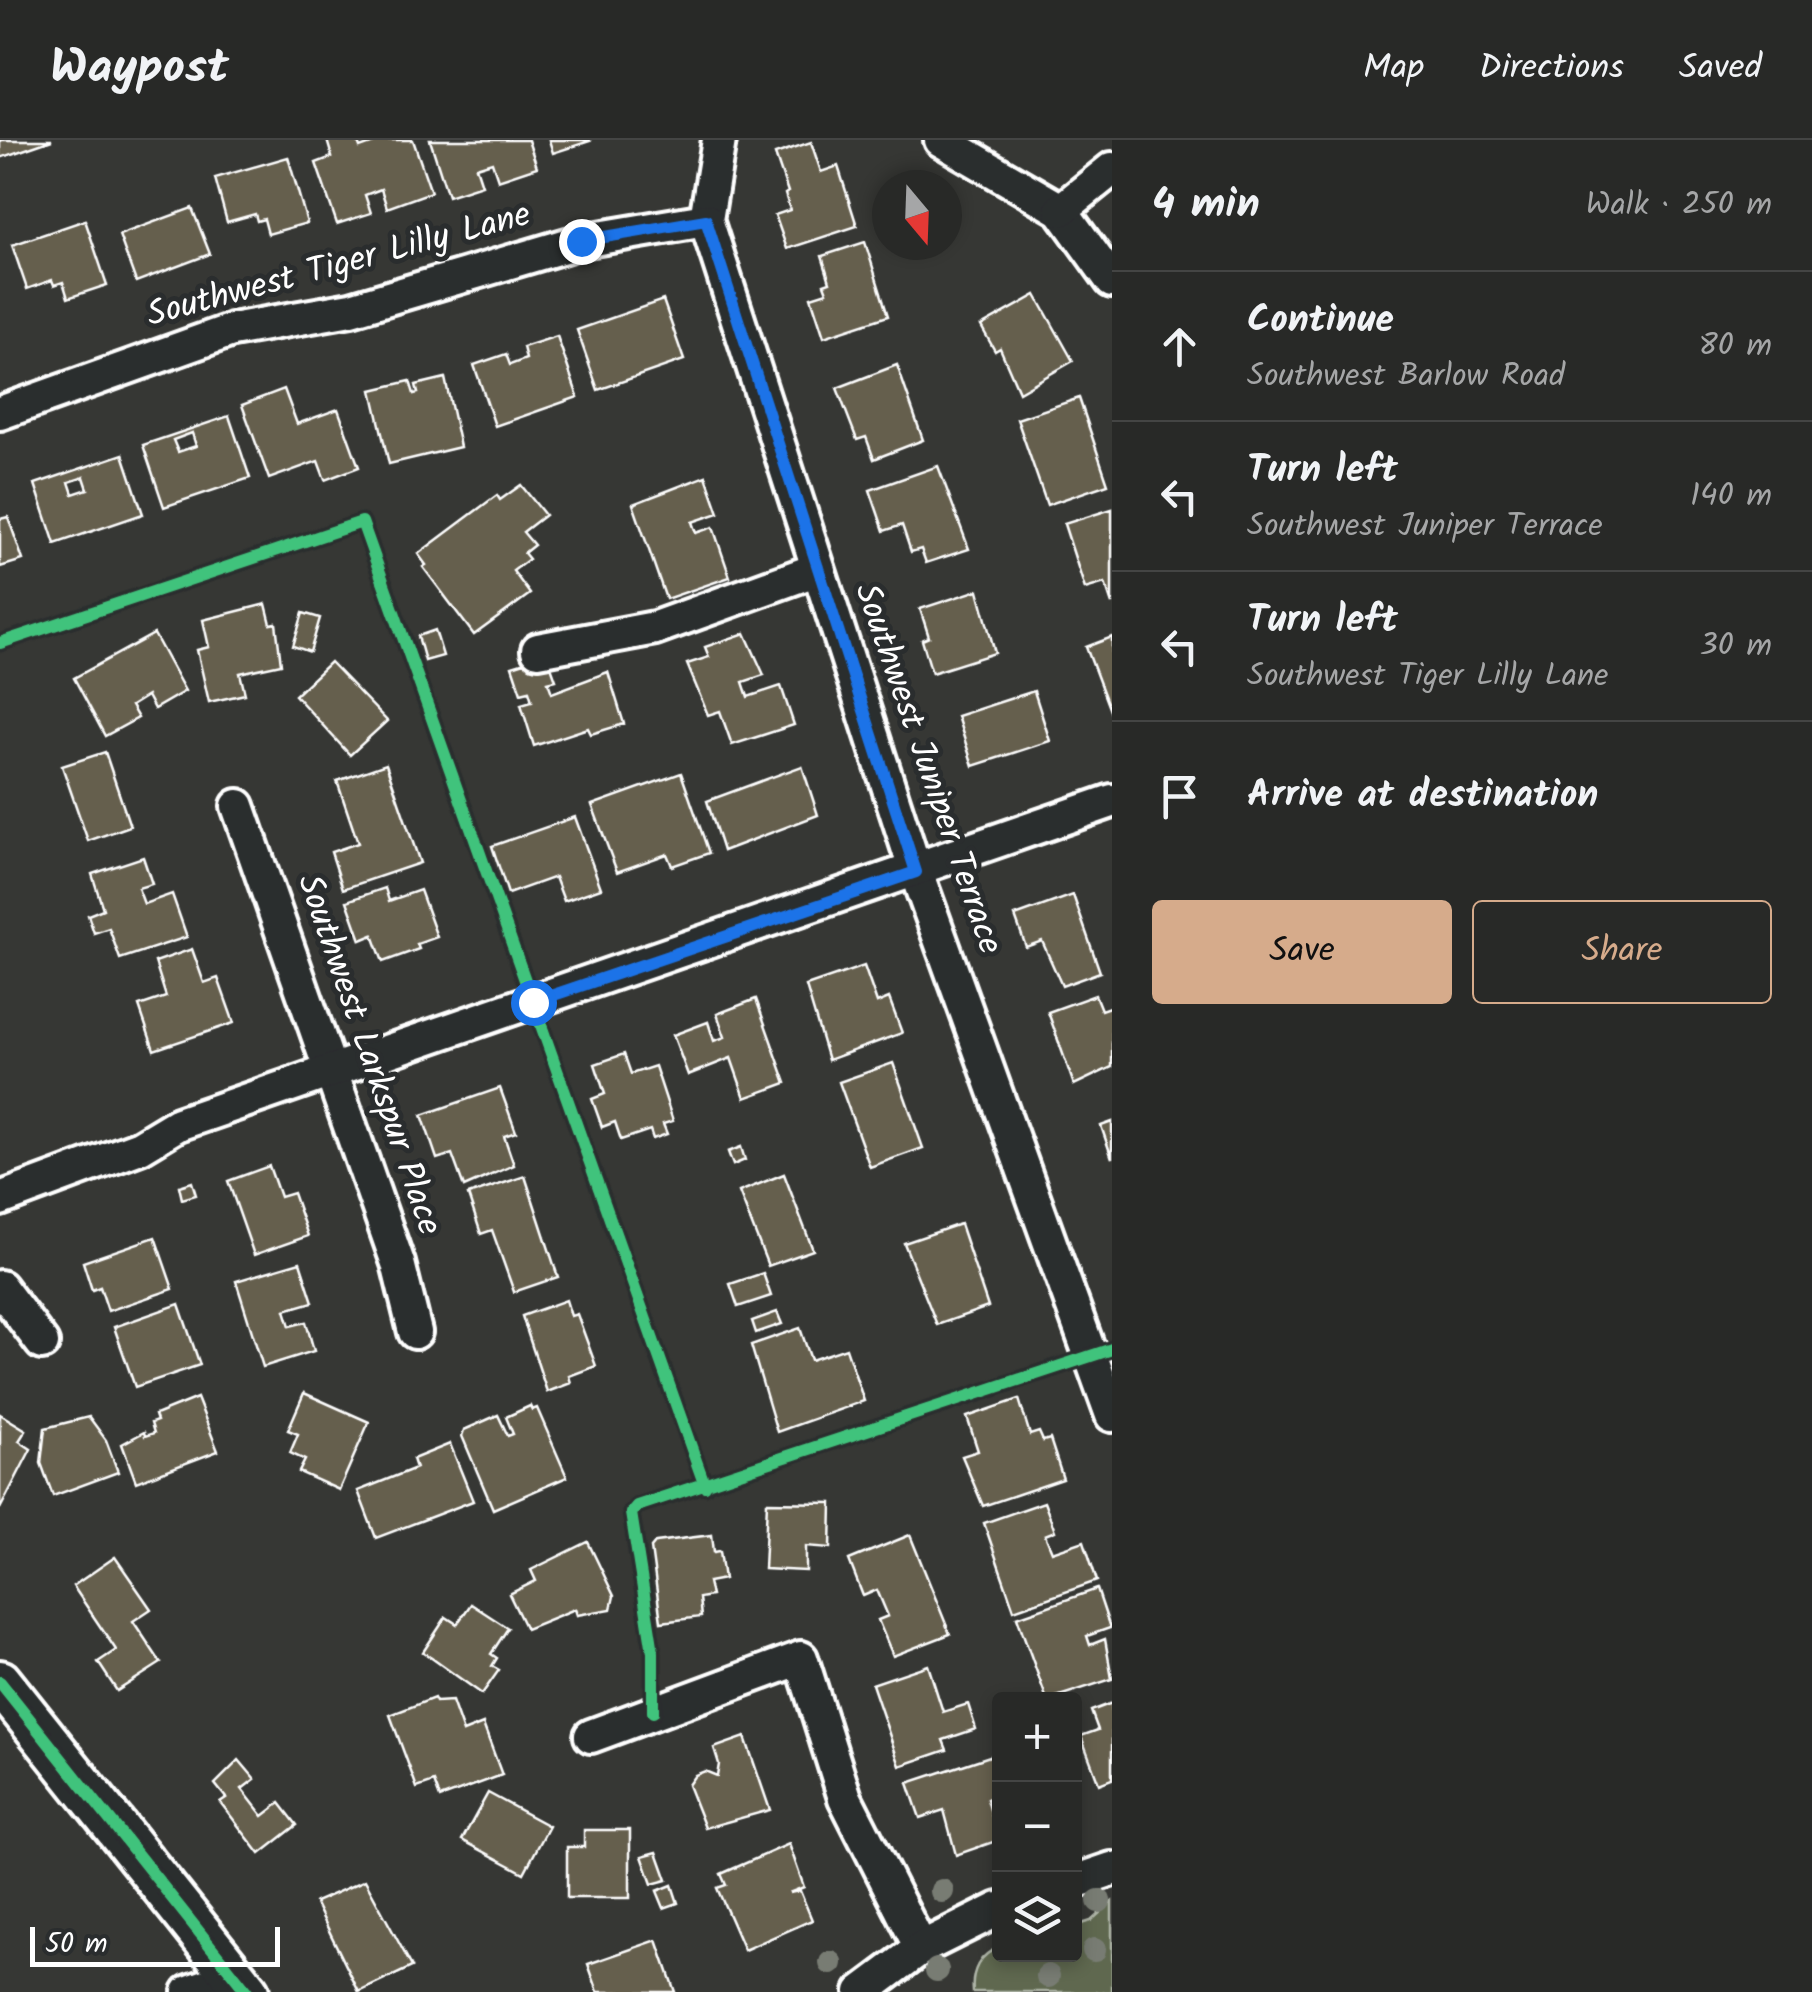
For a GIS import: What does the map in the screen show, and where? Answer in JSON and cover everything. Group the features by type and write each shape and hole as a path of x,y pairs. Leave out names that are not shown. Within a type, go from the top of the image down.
{"main road":[{"path":"0,1682 241,1984"}],"street":[{"name":"Southwest Juniper Terrace","path":"719,140 706,220 916,872 1112,1415"},
{"path":"941,140 1061,210 1112,281"},
{"path":"1061,210 1112,169"},
{"name":"Southwest Tiger Lilly Lane","path":"0,413 232,330 351,309 581,241 706,220"},
{"path":"538,650 655,628 818,569"},
{"path":"0,1198 140,1147 178,1124 1112,802"},
{"name":"Southwest Larkspur Place","path":"238,806 398,1263 415,1332"},
{"path":"0,1288 42,1343"},
{"path":"591,1736 801,1658 845,1798 921,1948"},
{"path":"1082,1879 1112,1869"},
{"path":"862,1992 921,1948 992,1914"},
{"path":"189,1992 241,1984"}],"green space":[{"path":"1112,1902 1112,1992 973,1992 978,1965 992,1951 992,1962 1082,1962 1082,1924 1091,1921"}],"building":[{"path":"0,140 52,140 0,158"},
{"path":"327,140 357,140 360,148 382,140 413,140 431,192 387,208 381,189 365,195 371,213 337,224 316,163 332,157"},
{"path":"430,140 528,140 537,167 498,180 492,162 476,167 482,185 448,196"},
{"path":"549,140 589,140 590,141 553,153"},
{"path":"811,142 821,172 838,166 857,226 787,249 775,215 790,210 785,194 788,192 775,154"},
{"path":"288,157 307,223 268,234 264,219 257,221 255,214 227,222 215,178"},
{"path":"192,208 210,254 136,282 119,235"},
{"path":"85,220 107,285 68,298 63,282 54,285 52,280 27,289 12,245"},
{"path":"865,242 888,316 824,337 811,297 827,292 824,284 830,282 822,256"},
{"path":"1036,295 1073,361 1019,392 1000,348 995,351 981,326"},
{"path":"663,300 684,360 598,390 577,330"},
{"path":"557,336 578,397 495,426 474,365 506,354 510,365 526,359 523,347"},
{"path":"897,365 923,440 874,459 866,437 857,440 837,388"},
{"path":"445,378 460,447 389,464 372,390 410,381 414,394 418,393 416,385"},
{"path":"284,389 297,424 338,409 359,467 325,480 318,461 269,479 242,405"},
{"path":"1079,398 1108,484 1047,505 1017,419"},
{"path":"229,416 250,478 164,507 143,445","holes":["192,433 196,446 178,452 173,440"]},
{"path":"123,454 143,514 55,544 35,484","holes":["84,477 88,489 73,494 69,482"]},
{"path":"938,466 969,549 926,563 921,549 911,552 902,525 884,531 870,490"},
{"path":"706,476 719,513 692,522 696,533 713,527 730,577 666,599 633,504"},
{"path":"521,485 545,515 523,532 534,545 524,553 529,559 513,571 530,594 474,635 423,567 426,565 418,554 497,495 500,500"},
{"path":"1112,509 1112,604 1105,583 1085,589 1064,524"},
{"path":"8,517 23,560 0,567 0,519"},
{"path":"978,590 995,653 932,673 922,640 929,637 920,609"},
{"path":"266,604 271,624 276,623 281,664 240,673 245,694 209,702 197,650 209,647 203,620"},
{"path":"303,613 320,618 310,652 293,646"},
{"path":"435,630 443,656 425,661 418,636"},
{"path":"745,633 764,675 743,682 748,697 781,686 794,725 732,745 720,711 708,715 687,664 709,657 705,647"},
{"path":"154,634 185,691 154,709 147,696 131,706 138,718 105,736 74,678"},
{"path":"1112,637 1112,716 1086,647"},
{"path":"547,655 556,680 548,682 552,693 608,672 624,724 591,734 588,728 534,746 521,704 532,701 529,691 521,693 512,666"},
{"path":"330,662 387,721 350,755 295,695"},
{"path":"1034,691 1050,741 973,766 957,716"},
{"path":"105,752 130,826 88,841 62,766"},
{"path":"386,764 420,863 343,889 331,852 358,843 337,781"},
{"path":"802,766 818,815 723,851 707,801"},
{"path":"681,773 709,853 672,866 667,854 617,872 592,805"},
{"path":"575,817 601,888 564,901 555,877 508,894 492,846"},
{"path":"143,857 152,884 138,888 144,904 172,894 187,937 120,959 109,928 94,933 88,915 103,909 92,874"},
{"path":"385,888 389,901 420,890 437,937 417,944 419,949 383,962 373,935 361,940 347,901"},
{"path":"1073,895 1100,972 1062,986 1042,941 1026,947 1015,916"},
{"path":"192,949 204,983 218,978 234,1023 154,1050 139,1006 166,997 155,962"},
{"path":"864,966 877,1003 889,998 902,1033 828,1060 806,986"},
{"path":"1095,995 1101,1010 1112,1006 1112,1067 1074,1085 1048,1012"},
{"path":"756,999 786,1083 745,1098 731,1058 688,1075 673,1035 708,1022 714,1041 725,1037 717,1014"},
{"path":"624,1054 631,1074 655,1066 673,1121 663,1124 667,1134 653,1139 650,1130 621,1140 615,1122 602,1127 592,1099 605,1094 595,1064"},
{"path":"893,1063 923,1148 870,1167 839,1082"},
{"path":"500,1088 516,1132 504,1136 514,1165 464,1187 452,1154 437,1159 422,1115"},
{"path":"1112,1122 1112,1158 1101,1126"},
{"path":"741,1147 745,1160 733,1165 728,1152"},
{"path":"269,1166 280,1197 293,1193 308,1236 254,1255 228,1181"},
{"path":"784,1174 813,1250 768,1266 739,1192"},
{"path":"525,1176 558,1277 514,1292 492,1230 481,1234 468,1195"},
{"path":"192,1182 196,1195 182,1199 179,1186"},
{"path":"960,1224 988,1307 937,1325 904,1243"},
{"path":"155,1237 173,1289 108,1311 100,1287 92,1290 83,1262"},
{"path":"300,1262 313,1302 285,1310 290,1326 306,1322 314,1351 263,1367 236,1281"},
{"path":"763,1273 771,1296 738,1307 730,1284"},
{"path":"566,1300 571,1316 577,1314 596,1366 569,1376 571,1383 547,1392 522,1316"},
{"path":"179,1304 200,1365 135,1387 114,1327"},
{"path":"777,1312 782,1324 756,1333 752,1321"},
{"path":"800,1328 811,1360 846,1348 864,1401 777,1432 751,1345"},
{"path":"304,1393 369,1422 339,1490 299,1472 305,1460 290,1453 298,1434 288,1430"},
{"path":"197,1398 218,1451 136,1482 122,1444 144,1432 145,1436 154,1433 151,1423 157,1421 155,1415"},
{"path":"1019,1399 1030,1435 1039,1432 1043,1441 1050,1439 1063,1479 983,1506 962,1456 978,1451 967,1417"},
{"path":"530,1406 532,1410 537,1408 567,1477 493,1509 462,1436 464,1430 498,1415 508,1436 513,1434 506,1417"},
{"path":"0,1414 26,1430 19,1441 31,1449 0,1509"},
{"path":"89,1417 106,1440 118,1472 53,1496 41,1463 45,1428"},
{"path":"450,1444 473,1501 376,1538 358,1491 416,1468 413,1459"},
{"path":"767,1502 832,1503 831,1548 806,1546 806,1571 764,1569"},
{"path":"1044,1502 1055,1531 1045,1535 1052,1552 1084,1541 1097,1581 1014,1610 984,1523"},
{"path":"712,1535 714,1552 720,1551 724,1579 708,1582 711,1596 699,1598 701,1617 661,1622 651,1548 656,1542"},
{"path":"910,1535 950,1634 893,1656 878,1620 888,1616 877,1590 863,1596 849,1560"},
{"path":"588,1542 614,1596 611,1609 577,1615 575,1609 526,1629 509,1594 536,1581 531,1570"},
{"path":"115,1557 151,1609 133,1621 161,1663 117,1691 98,1662 116,1650 73,1586"},
{"path":"1097,1589 1110,1628 1087,1636 1090,1645 1105,1639 1112,1679 1072,1692 1044,1692 1017,1617"},
{"path":"471,1604 508,1628 491,1654 497,1658 492,1666 499,1670 482,1694 423,1652 446,1617 457,1624"},
{"path":"928,1665 943,1712 968,1704 976,1729 943,1740 947,1750 900,1766 872,1684"},
{"path":"434,1698 436,1702 452,1701 463,1732 483,1724 502,1775 440,1798 434,1782 417,1788 390,1715"},
{"path":"1112,1703 1112,1779 1099,1784 1082,1739 1098,1730 1091,1711"},
{"path":"745,1737 770,1810 705,1828 688,1785 695,1775 705,1771 717,1776 719,1764 714,1748"},
{"path":"992,1755 992,1797 987,1799 992,1816 992,1842 956,1855 944,1810 920,1818 908,1783"},
{"path":"239,1760 255,1779 242,1789 263,1816 280,1803 297,1825 260,1854 220,1802 226,1798 215,1784"},
{"path":"488,1793 549,1826 524,1873 462,1840"},
{"path":"584,1830 630,1830 630,1898 567,1898 567,1847 584,1847"},
{"path":"789,1844 804,1887 789,1893 800,1891 812,1920 744,1950 717,1888 726,1885 721,1874"},
{"path":"657,1852 667,1880 652,1884 642,1856"},
{"path":"365,1880 412,1967 359,1992 315,1902"},
{"path":"672,1885 678,1903 664,1908 657,1891"},
{"path":"657,1940 675,1992 598,1992 588,1964"}],"cycle path":[{"path":"0,643 362,522 705,1486"},
{"path":"653,1712 653,1652 631,1513 637,1506 1112,1349"},
{"path":"0,1682 247,1992"}],"route":[{"path":"533,1002 916,872 706,220 581,241"}]}
